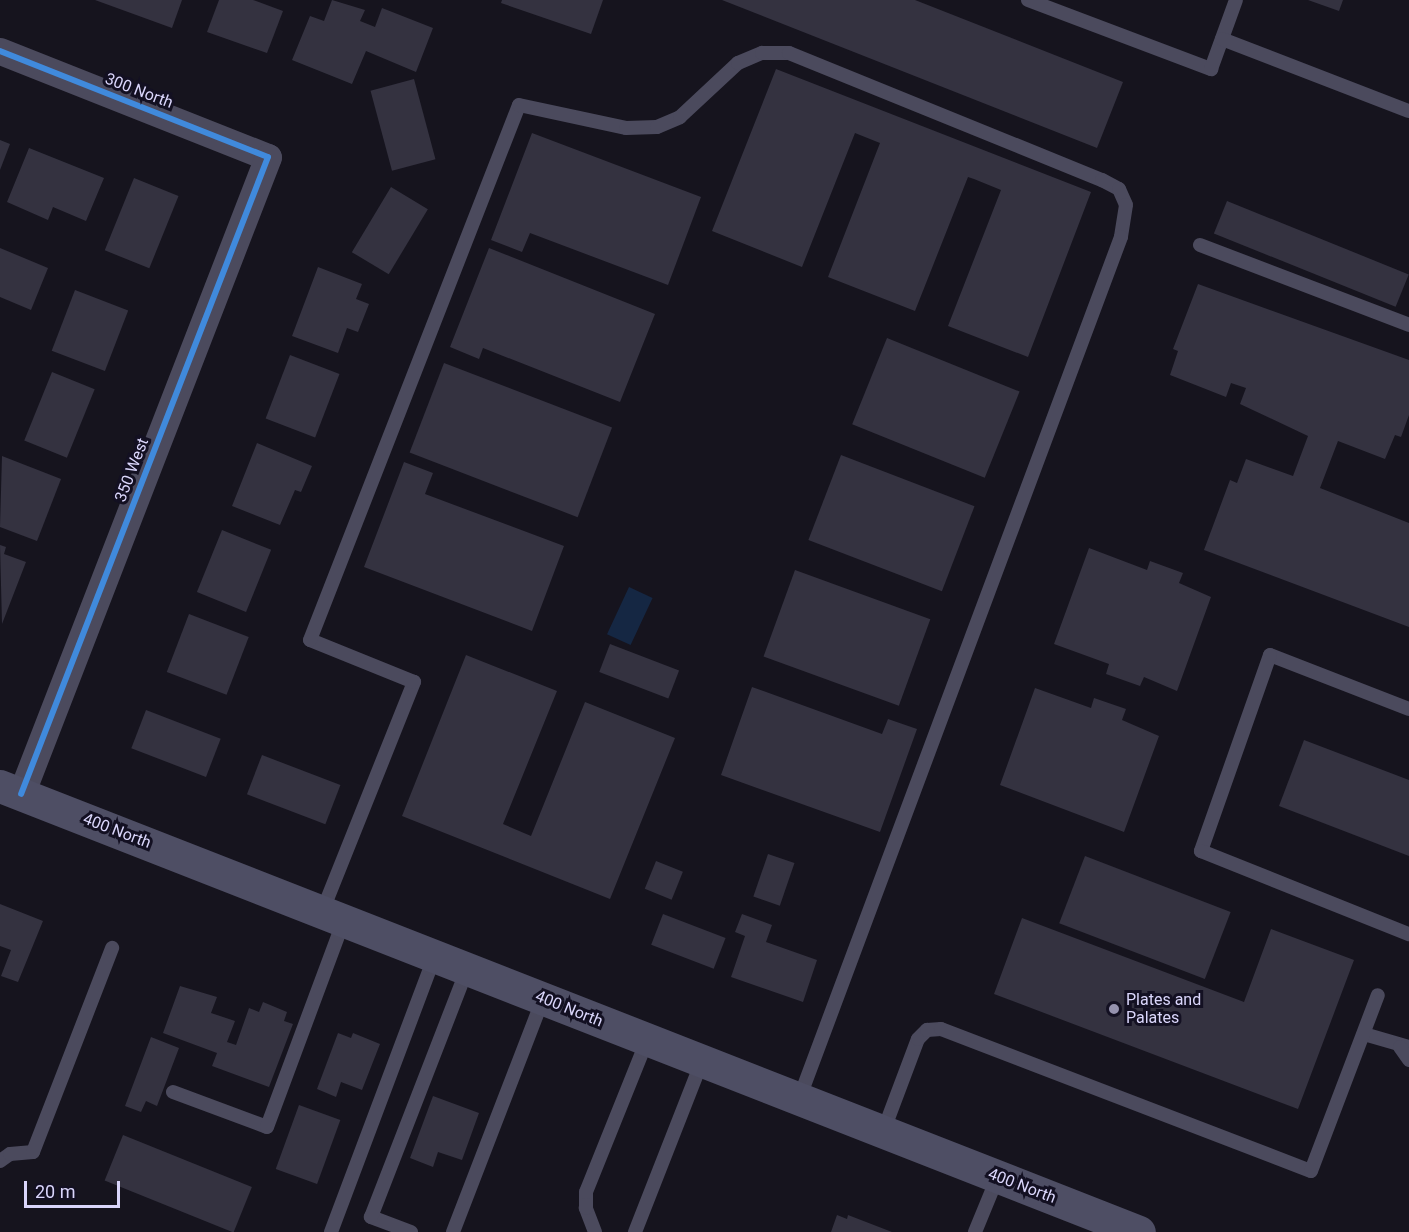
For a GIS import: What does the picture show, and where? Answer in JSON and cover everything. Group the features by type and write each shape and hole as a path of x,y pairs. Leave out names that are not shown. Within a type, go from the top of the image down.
{"main road":[{"name":"400 North","path":"10,790 1139,1232"}],"street":[{"name":"300 North","path":"0,51 268,157"},
{"name":"350 West","path":"10,790 268,157"}],"lane":[{"path":"1028,0 1210,69 1236,0"},
{"path":"1222,39 1409,111"},
{"path":"173,1092 267,1127 333,916 414,682 310,640 519,105 616,126 657,127 680,117 738,63 762,53 789,53 1102,180 1119,189 1126,205 1121,237 799,1099"},
{"path":"1200,245 1409,324"},
{"path":"1409,709 1270,655 1201,851 1409,934"},
{"path":"0,1161 10,1154 33,1152 112,948"},
{"path":"331,1232 435,956"},
{"path":"411,1232 371,1217 467,969"},
{"path":"883,1132 918,1039 927,1030 941,1029 1311,1171 1378,995"},
{"path":"453,1232 544,999"},
{"path":"1364,1034 1404,1047 1409,1060"},
{"path":"595,1232 586,1208 586,1192 647,1040"},
{"path":"635,1232 702,1061"},
{"path":"975,1232 998,1176"}],"water":[{"path":"629,587 653,598 631,645 607,634"}],"building":[{"path":"95,0 182,0 172,28"},
{"path":"219,0 253,0 283,11 267,53 207,32"},
{"path":"332,0 365,10 360,21 375,27 382,8 433,28 416,72 366,51 352,84 292,60 310,16 324,21"},
{"path":"502,0 603,0 591,34 501,3"},
{"path":"722,0 915,0 1123,82 1097,148"},
{"path":"1308,0 1343,0 1339,11"},
{"path":"776,69 1091,192 1028,357 948,326 1001,190 974,179 968,177 915,311 828,277 880,143 855,133 802,267 712,231"},
{"path":"414,79 435,159 392,171 371,91"},
{"path":"532,133 701,197 668,285 530,233 522,252 491,240"},
{"path":"0,140 10,144 0,170"},
{"path":"29,148 104,178 86,221 53,207 48,220 7,202"},
{"path":"134,178 179,196 149,268 105,250"},
{"path":"391,187 428,209 389,274 352,252"},
{"path":"1227,201 1409,274 1396,307 1214,233"},
{"path":"0,248 48,268 31,310 0,297"},
{"path":"489,248 655,314 620,402 483,348 479,359 450,347"},
{"path":"318,267 362,284 356,299 369,304 358,332 347,328 338,353 292,336"},
{"path":"1198,284 1409,360 1409,415 1401,437 1395,435 1385,459 1338,441 1320,488 1409,523 1409,627 1204,550 1230,480 1237,483 1246,459 1293,476 1308,436 1240,404 1246,388 1231,383 1226,397 1170,375 1178,351 1173,349"},
{"path":"75,290 128,310 105,371 52,351"},
{"path":"887,338 1020,392 985,478 852,424"},
{"path":"290,355 339,374 315,437 266,418"},
{"path":"444,363 612,428 578,517 410,453"},
{"path":"52,372 95,389 67,458 24,441"},
{"path":"257,443 312,466 301,492 295,490 280,525 232,506"},
{"path":"841,455 975,506 942,591 808,540"},
{"path":"2,456 61,479 37,541 0,527"},
{"path":"404,462 433,473 425,494 564,546 532,631 364,567"},
{"path":"222,530 271,550 246,612 197,592"},
{"path":"0,545 6,547 4,554 26,562 2,624"},
{"path":"1089,548 1147,570 1150,561 1183,573 1179,583 1211,597 1177,691 1144,677 1140,686 1106,674 1109,664 1054,644"},
{"path":"795,570 930,619 899,706 764,656"},
{"path":"189,614 249,637 227,695 167,672"},
{"path":"610,644 679,671 668,699 599,672"},
{"path":"466,655 557,691 503,824 531,836 585,702 675,738 610,899 402,816"},
{"path":"752,687 882,734 888,719 917,729 880,832 721,775"},
{"path":"1035,688 1091,708 1094,698 1126,709 1122,720 1159,736 1124,832 1000,785"},
{"path":"146,710 221,739 206,777 131,748"},
{"path":"1304,740 1409,780 1409,856 1279,806"},
{"path":"262,755 340,785 325,824 247,794"},
{"path":"768,854 794,863 780,906 753,897"},
{"path":"1085,856 1231,912 1205,979 1059,923"},
{"path":"656,861 683,872 672,900 645,889"},
{"path":"0,904 43,921 18,982 1,976 11,950 0,946"},
{"path":"663,914 726,938 714,969 651,945"},
{"path":"742,914 772,925 766,942 817,960 803,1002 731,977 745,936 735,932"},
{"path":"1022,918 1244,1002 1271,929 1354,960 1298,1109 994,994"},
{"path":"180,986 217,997 211,1013 235,1021 227,1042 236,1045 249,1008 259,1012 263,1002 287,1012 284,1021 293,1024 269,1087 212,1066 217,1053 163,1033"},
{"path":"338,1033 351,1038 353,1033 380,1044 362,1090 341,1082 336,1097 317,1089"},
{"path":"151,1037 179,1048 157,1106 146,1101 141,1112 125,1106"},
{"path":"433,1096 479,1113 462,1160 438,1152 433,1167 410,1158"},
{"path":"299,1105 340,1120 317,1184 276,1169"},
{"path":"123,1135 252,1187 232,1232 105,1180"},
{"path":"837,1215 847,1219 848,1215 892,1232 831,1232"}],"cycle path":[{"path":"0,51 268,157 21,794"}],"place":[{"name":"Plates and Palates","path":"1114,1009"}]}
